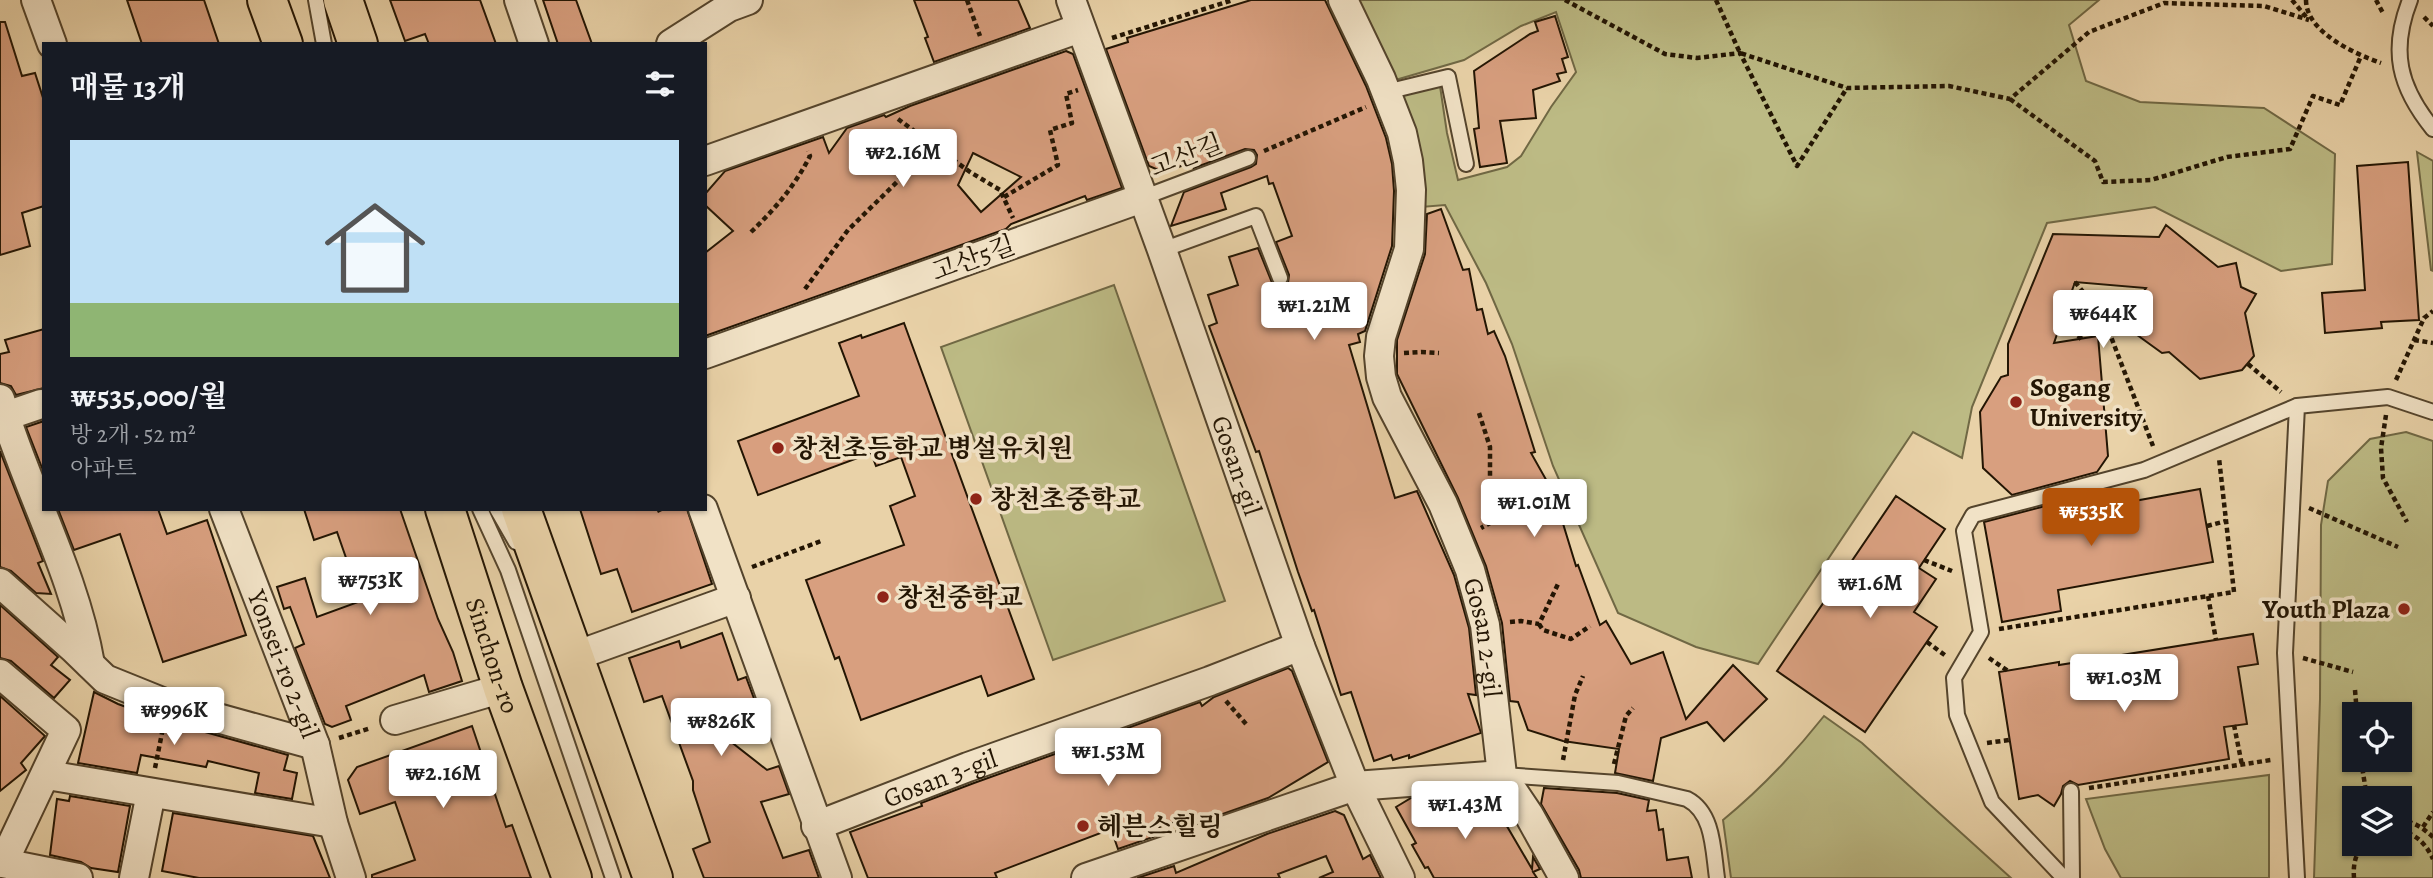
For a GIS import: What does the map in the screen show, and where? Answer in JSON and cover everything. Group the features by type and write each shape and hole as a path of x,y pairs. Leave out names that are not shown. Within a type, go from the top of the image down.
{"main road":[{"path":"267,0 282,42"},
{"path":"343,0 357,42"},
{"name":"Sinchon-ro","path":"446,511 503,688 572,878"},
{"path":"522,511 653,878"}],"street":[{"path":"36,0 51,42"},
{"path":"519,0 533,42"},
{"name":"Gosan-gil","path":"1071,0 1162,250 1300,646 1355,786 1400,878"},
{"name":"Gosan 2-gil","path":"1343,0 1386,92 1402,133 1408,161 1411,218 1409,250 1381,337 1381,377 1387,397 1443,504 1470,570 1485,625 1502,775 1564,878"},
{"path":"674,42 734,2"},
{"path":"707,160 989,60 1084,37"},
{"name":"고산5길","path":"707,353 1142,198"},
{"path":"41,404 2,411 51,536 86,639 90,663"},
{"name":"Yonsei-ro 2-gil","path":"225,511 314,745 333,823 351,878"},
{"path":"705,511 816,826 837,878"},
{"path":"0,583 105,679 167,704 314,745"},
{"path":"568,640 736,598"},
{"name":"Gosan 3-gil","path":"816,826 968,767 1300,646"},
{"path":"0,674 66,730 47,775 1,861 78,878"},
{"path":"395,720 503,688"},
{"path":"47,775 333,823"},
{"path":"1086,878 1355,786 1502,775"},
{"path":"134,878 151,793"}],"lane":[{"path":"316,0 324,42"},
{"path":"2410,0 2398,48 2401,70 2416,108 2433,129"},
{"path":"1386,92 1448,77 1466,164"},
{"name":"고산길","path":"1142,198 1248,158"},
{"path":"1162,250 1256,216 1280,278"},
{"path":"2064,878 1992,802 1957,715 1954,678 1981,632 1964,531 1973,515 2144,470 2297,406 2388,397 2433,412"},
{"path":"2297,406 2286,653 2297,878"},
{"path":"481,511 508,570 613,878"},
{"path":"499,511 568,640"},
{"path":"1502,775 1618,783 1676,795 1695,803 1704,813 1709,830 1717,878"},
{"path":"2071,791 2073,878"}],"path":[{"path":"967,0 989,60"},
{"path":"1084,37 1233,0"},
{"path":"1565,0 1665,54 1697,58 1740,53 1847,88 1949,86 2010,99 2095,161 2103,181 2151,180 2227,156 2290,149 2313,96 2340,105 2361,56"},
{"path":"1716,0 1797,166 1847,88"},
{"path":"2292,0 2318,29 2361,56 2401,70"},
{"path":"2306,0 2318,29"},
{"path":"2010,99 2089,32 2164,3 2264,6 2309,20"},
{"path":"1004,197 1058,164 1050,130 1072,123 1066,94 1100,82"},
{"path":"878,98 901,123 1000,190 1012,212 1021,241"},
{"path":"1248,158 1352,112"},
{"path":"751,232 775,209 810,156 801,127"},
{"path":"804,319 799,297 848,230 899,180 929,142"},
{"path":"2075,282 2104,316 2159,464"},
{"path":"2078,339 2104,316 2133,309"},
{"path":"2407,522 2383,478 2381,448 2388,397 2424,317 2433,311"},
{"path":"2414,340 2433,343"},
{"path":"1421,352 1439,353"},
{"path":"2248,364 2297,406"},
{"path":"1479,413 1490,447 1490,512"},
{"path":"1981,632 2234,592 2217,439"},
{"path":"2292,501 2398,547"},
{"path":"2207,526 2226,520"},
{"path":"748,569 821,541"},
{"path":"1539,624 1558,584"},
{"path":"2207,596 2216,640"},
{"path":"1521,621 1539,624 1543,630 1571,639 1590,626"},
{"path":"2286,653 2353,672"},
{"path":"1572,766 1563,764 1574,695 1583,676"},
{"path":"2355,690 2356,702"},
{"path":"151,793 167,704"},
{"path":"1613,771 1626,716 1633,708"},
{"path":"314,745 395,720"},
{"path":"2234,725 2242,765"},
{"path":"2071,791 2291,757"},
{"path":"2423,827 2433,812"},
{"path":"2412,823 2423,827 2433,837"},
{"path":"2412,835 2419,838 2433,857"},
{"path":"2354,878 2357,856"}],"shaded area":[{"path":"1355,0 2099,0 2069,25 2086,81 2140,102 2264,108 2335,154 2332,264 2281,271 2155,207 2047,223 1972,407 1962,458 1913,432 1758,664 1696,647 1618,613 1553,466 1512,344 1486,283 1445,205 1421,207 1399,95 1440,86 1458,180 1507,167 1521,156 1576,72 1556,12 1521,26 1464,60 1392,81"},
{"path":"2417,152 2433,161 2433,271 2431,270"},
{"path":"1114,285 1225,601 1053,660 941,347"},
{"path":"2406,432 2433,441 2433,878 2314,878 2320,699 2321,525 2328,481 2370,439"},
{"path":"1824,716 1862,743 2011,878 1731,878 1723,820 1776,771"},
{"path":"2269,775 2269,878 2121,878 2105,849 2086,799"}],"building":[{"path":"127,0 204,0 218,42 141,42"},
{"path":"390,0 480,0 495,42 428,42 425,34 405,41"},
{"path":"543,0 576,0 591,42 557,42"},
{"path":"914,0 1018,0 1030,28 934,62"},
{"path":"1251,0 1325,0 1366,86 1386,138 1392,164 1392,246 1365,331 1358,334 1360,342 1349,345 1395,498 1417,491 1454,575 1469,628 1476,695 1468,694 1481,733 1409,758 1409,755 1393,760 1391,755 1374,761 1351,692 1341,695 1259,451 1256,452 1209,326 1217,323 1208,295 1238,285 1229,257 1258,248 1273,285 1283,287 1288,283 1289,275 1276,242 1292,236 1273,183 1269,184 1267,176 1221,193 1226,209 1171,226 1184,192 1251,167 1256,164 1257,155 1254,150 1245,149 1194,168 1197,161 1163,172 1149,166 1106,49 1128,42 1127,38"},
{"path":"1555,16 1568,57 1562,59 1566,72 1557,74 1560,81 1533,90 1536,118 1500,121 1507,163 1480,167 1474,129 1479,128 1474,71 1538,31 1535,22"},
{"path":"0,22 5,22 22,76 35,73 42,95 42,207 22,213 30,246 0,255"},
{"path":"1066,51 1073,54 1122,188 1087,200 1085,196 1011,224 1006,229 707,335 707,251 733,231 707,207 707,192 725,171 823,137 829,153 847,128 884,115 886,117","holes":["973,153 1021,177 981,212 958,185"]},
{"path":"2408,162 2419,320 2381,322 2382,328 2325,333 2322,293 2365,290 2357,166"},
{"path":"1441,209 1463,270 1469,269 1477,310 1482,309 1488,334 1494,331 1505,356 1535,452 1531,453 1553,492 1549,496 1566,512 1561,517 1576,566 1578,565 1600,625 1606,621 1631,664 1663,652 1686,719 1733,665 1767,699 1724,741 1707,722 1661,738 1653,781 1615,773 1619,749 1563,741 1528,730 1518,702 1510,701 1502,623 1486,566 1458,498 1397,374 1397,340 1425,254 1427,214"},
{"path":"2166,225 2218,267 2236,263 2241,287 2256,294 2245,313 2254,356 2242,370 2200,379 2169,352 2162,353 2122,324 2146,288 2075,282 2054,343 2098,336 2108,456 2097,472 2012,495 1983,468 1980,412 2001,377 2008,375 2008,344 2053,234 2159,237"},
{"path":"904,323 1034,679 988,696 981,676 861,720 839,657 835,659 806,580 904,545 890,506 915,496 901,457 876,466 871,453 758,495 738,441 859,396 839,343"},
{"path":"42,330 42,388 16,395 11,386 0,383 0,354 9,352 5,340"},
{"path":"42,422 42,468 26,427"},
{"path":"0,451 43,561 38,563 51,594 36,593 11,571 0,567"},
{"path":"2200,489 2213,562 2058,590 2061,611 2002,622 1984,522 2080,497 2069,513"},
{"path":"1896,496 1945,529 1919,568 1936,579 1914,612 1937,627 1865,732 1777,671"},
{"path":"59,511 159,511 167,534 207,520 246,635 163,662 120,534 74,550"},
{"path":"305,511 401,511 462,681 429,692 424,675 346,706 351,720 332,727 325,724 295,648 304,644 290,607 284,609 277,587 305,578 317,617 361,601 337,532 314,540"},
{"path":"581,511 688,511 712,584 632,612 617,569 601,574"},
{"path":"0,605 58,657 51,665 70,680 54,698 11,661 0,658"},
{"path":"722,633 738,680 746,677 765,728 730,741 767,770 779,766 789,794 761,802 783,858 809,850 819,878 704,878 693,849 710,842 693,790 693,781 662,696 644,702 629,658 679,641 681,648"},
{"path":"2253,634 2258,664 2238,667 2247,724 2224,727 2229,759 2078,785 2070,781 2063,786 2054,806 2038,795 2019,799 1999,672"},
{"path":"1288,668 1292,671 1328,762 1268,798 1200,822 1198,815 1159,827 1162,834 1118,849 1111,829 995,873 997,878 868,878 850,832 922,806 921,803 974,783 1200,702 1202,706 1214,697"},
{"path":"94,692 162,720 288,755 284,770 297,773 292,799 255,793 259,773 208,761 206,767 141,755 137,773 78,763"},
{"path":"0,696 45,736 21,763 26,770 0,791"},
{"path":"472,726 506,827 512,825 531,878 372,878 372,875 415,860 395,802 360,814 348,780 357,767"},
{"path":"1544,788 1617,793 1649,800 1647,811 1656,810 1659,830 1663,829 1667,860 1688,857 1692,878 1581,878 1541,804"},
{"path":"1471,794 1478,794 1484,804 1491,799 1532,869 1533,857 1540,869 1533,872 1537,878 1434,878 1428,867 1425,868 1412,845 1416,843 1396,807 1411,798 1423,798 1434,817"},
{"path":"70,796 130,806 118,872 91,868 81,862 50,855 57,799 69,801"},
{"path":"1335,811 1344,815 1363,859 1370,855 1381,878 1319,878 1333,872 1326,856 1278,874 1280,878 1137,878 1174,866 1176,873 1267,834"},
{"path":"173,813 313,836 330,878 199,878 162,871"}],"place":[{"name":"Sogang University","path":"2016,402"},
{"name":"창천초등학교 병설유치원","path":"778,448"},
{"name":"창천초중학교","path":"976,499"},
{"name":"창천중학교","path":"883,597"},
{"name":"Youth Plaza","path":"2404,609"},
{"name":"헤븐스힐링","path":"1083,826"}]}
